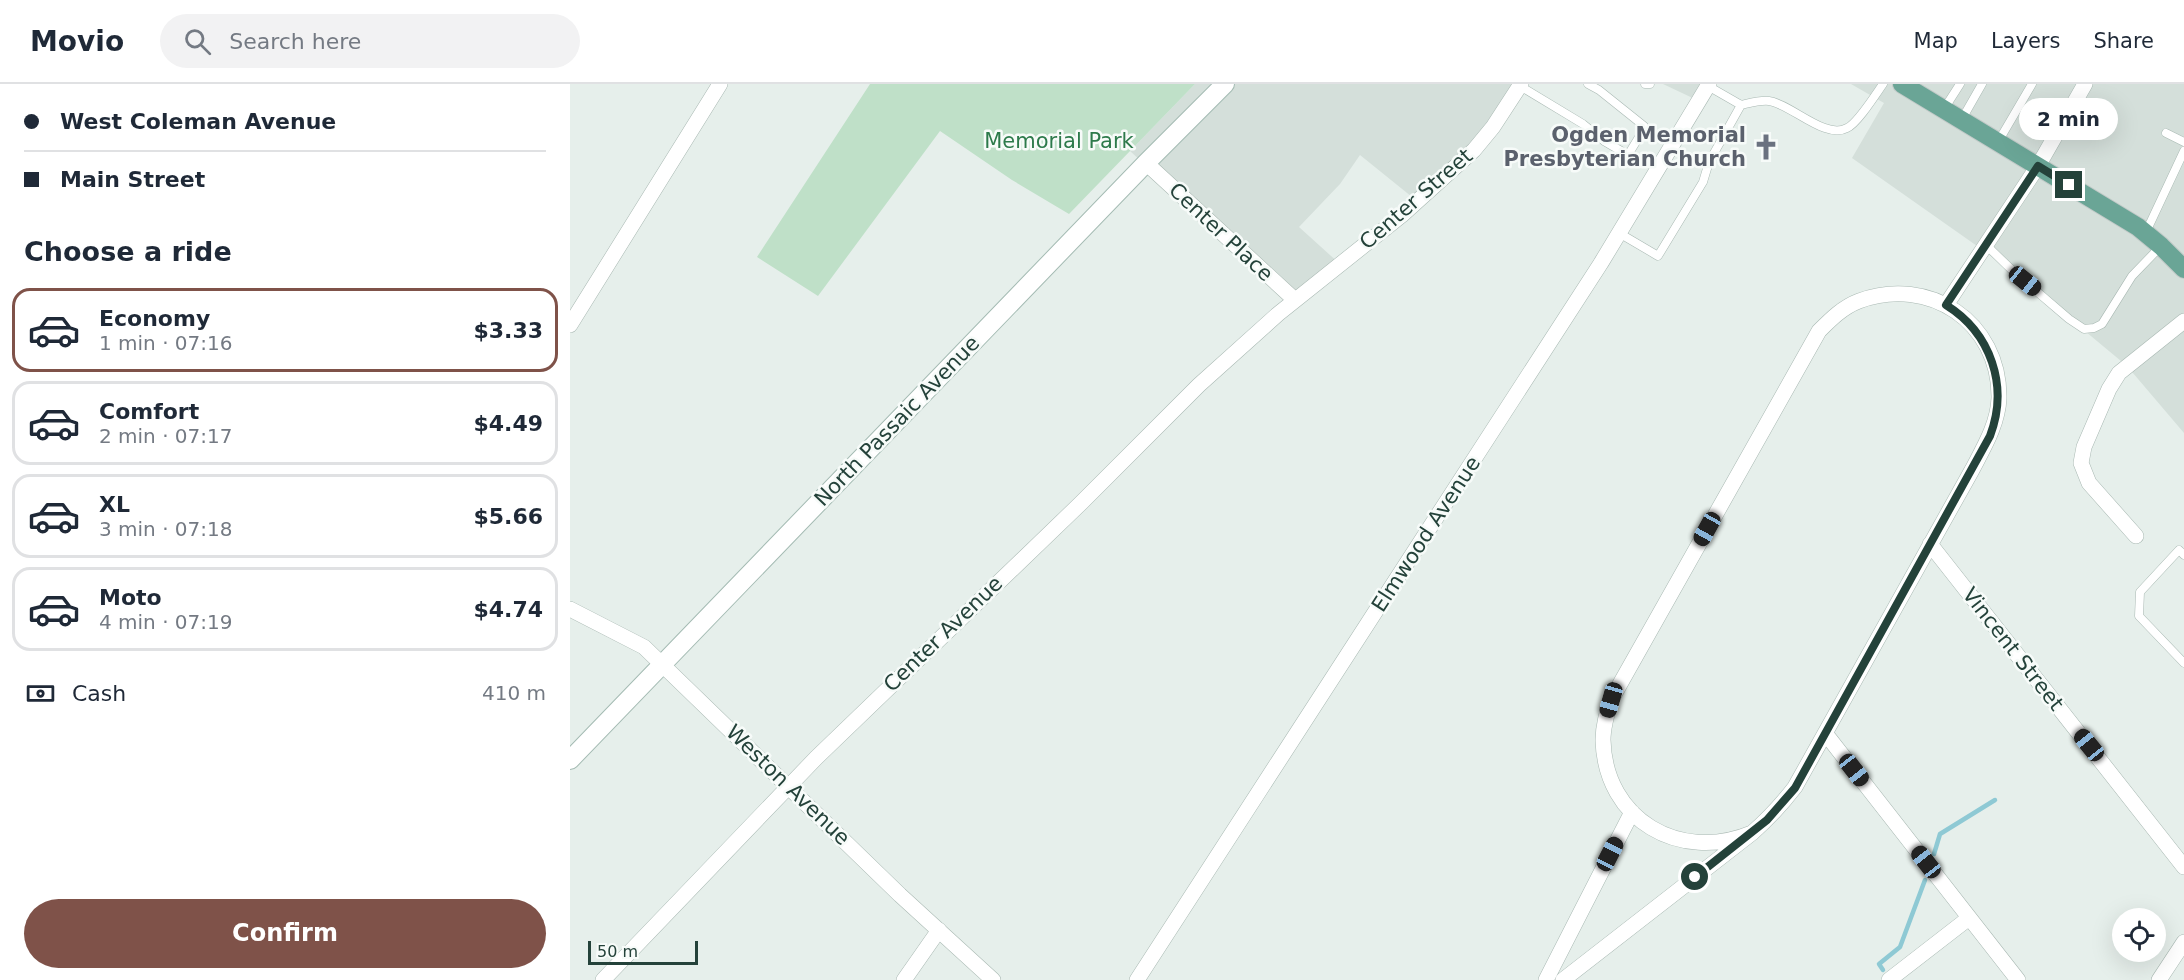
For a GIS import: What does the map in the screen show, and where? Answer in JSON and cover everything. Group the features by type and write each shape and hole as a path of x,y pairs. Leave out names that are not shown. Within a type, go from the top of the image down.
{"main road":[{"name":"North Passaic Avenue","path":"570,760 1225,84"},
{"path":"1912,86 1944,109 2145,233 2182,263"}],"street":[{"path":"570,325 720,84"},
{"path":"1946,305 2038,166 2085,84"},
{"name":"Center Street","path":"1295,300 1402,215 1474,150 1493,127 1520,85"},
{"name":"Elmwood Avenue","path":"1137,980 1619,233 1709,85"},
{"name":"Center Place","path":"1146,163 1295,300"},
{"path":"1563,980 1752,832 1767,820 1795,788 1990,436 1999,397 1997,377 1983,339 1971,323 1946,305 1928,297 1908,294 1878,295 1850,306 1833,317 1819,331 1611,700 1605,719 1603,739 1605,759 1610,778 1619,796 1632,812 1655,830 1683,841 1723,842 1752,832"},
{"name":"Center Avenue","path":"603,980 788,786 1199,385 1295,300"},
{"path":"2136,536 2089,483 2081,463 2084,447 2109,389 2120,373 2184,321"},
{"name":"Vincent Street","path":"1930,544 2184,867"},
{"name":"Weston Avenue","path":"570,609 644,647 993,980"},
{"path":"1825,733 2018,980"},
{"path":"1546,980 1632,812"},
{"path":"1889,980 1969,918"},
{"path":"904,980 939,930"},
{"path":"2159,980 2184,942"}],"lane":[{"path":"1520,85 1628,155 1640,137 1644,126 1599,90 1588,84"},
{"path":"1709,85 1742,105 1771,101 1833,131 1848,128 1882,84"},
{"path":"1944,109 1960,84"},
{"path":"1961,119 1982,84"},
{"path":"1998,142 2032,84"},
{"path":"1619,233 1658,256 1703,182 1709,162 1742,105"},
{"path":"2166,133 2184,142"},
{"path":"2145,233 2184,152"},
{"path":"1986,245 2014,272 2084,329 2102,324 2132,276 2161,246"},
{"path":"2184,555 2179,550 2140,592 2139,616 2184,663"}],"shaded area":[{"path":"1195,84 1521,84 1476,148 1417,201 1360,155 1340,184 1299,227 1341,265 1293,301 1130,151"},
{"path":"1663,84 1709,84 1699,101"},
{"path":"1851,84 2184,84 2184,433 2127,366 2014,272 1852,158 1884,103"}],"green space":[{"name":"Memorial Park","path":"870,84 1195,84 1069,214 1012,180 940,131 818,296 757,257"}],"waterway":[{"path":"1934,854 1940,834 1995,800"},
{"path":"1883,970 1879,964 1900,947 1925,880"}],"place":[{"name":"Ogden Memorial Presbyterian Church","path":"1766,147"}],"route":[{"path":"1695,877 1767,820 1795,788 1990,436 1999,397 1997,377 1991,357 1983,339 1971,323 1946,305 2038,166 2069,185"}]}
